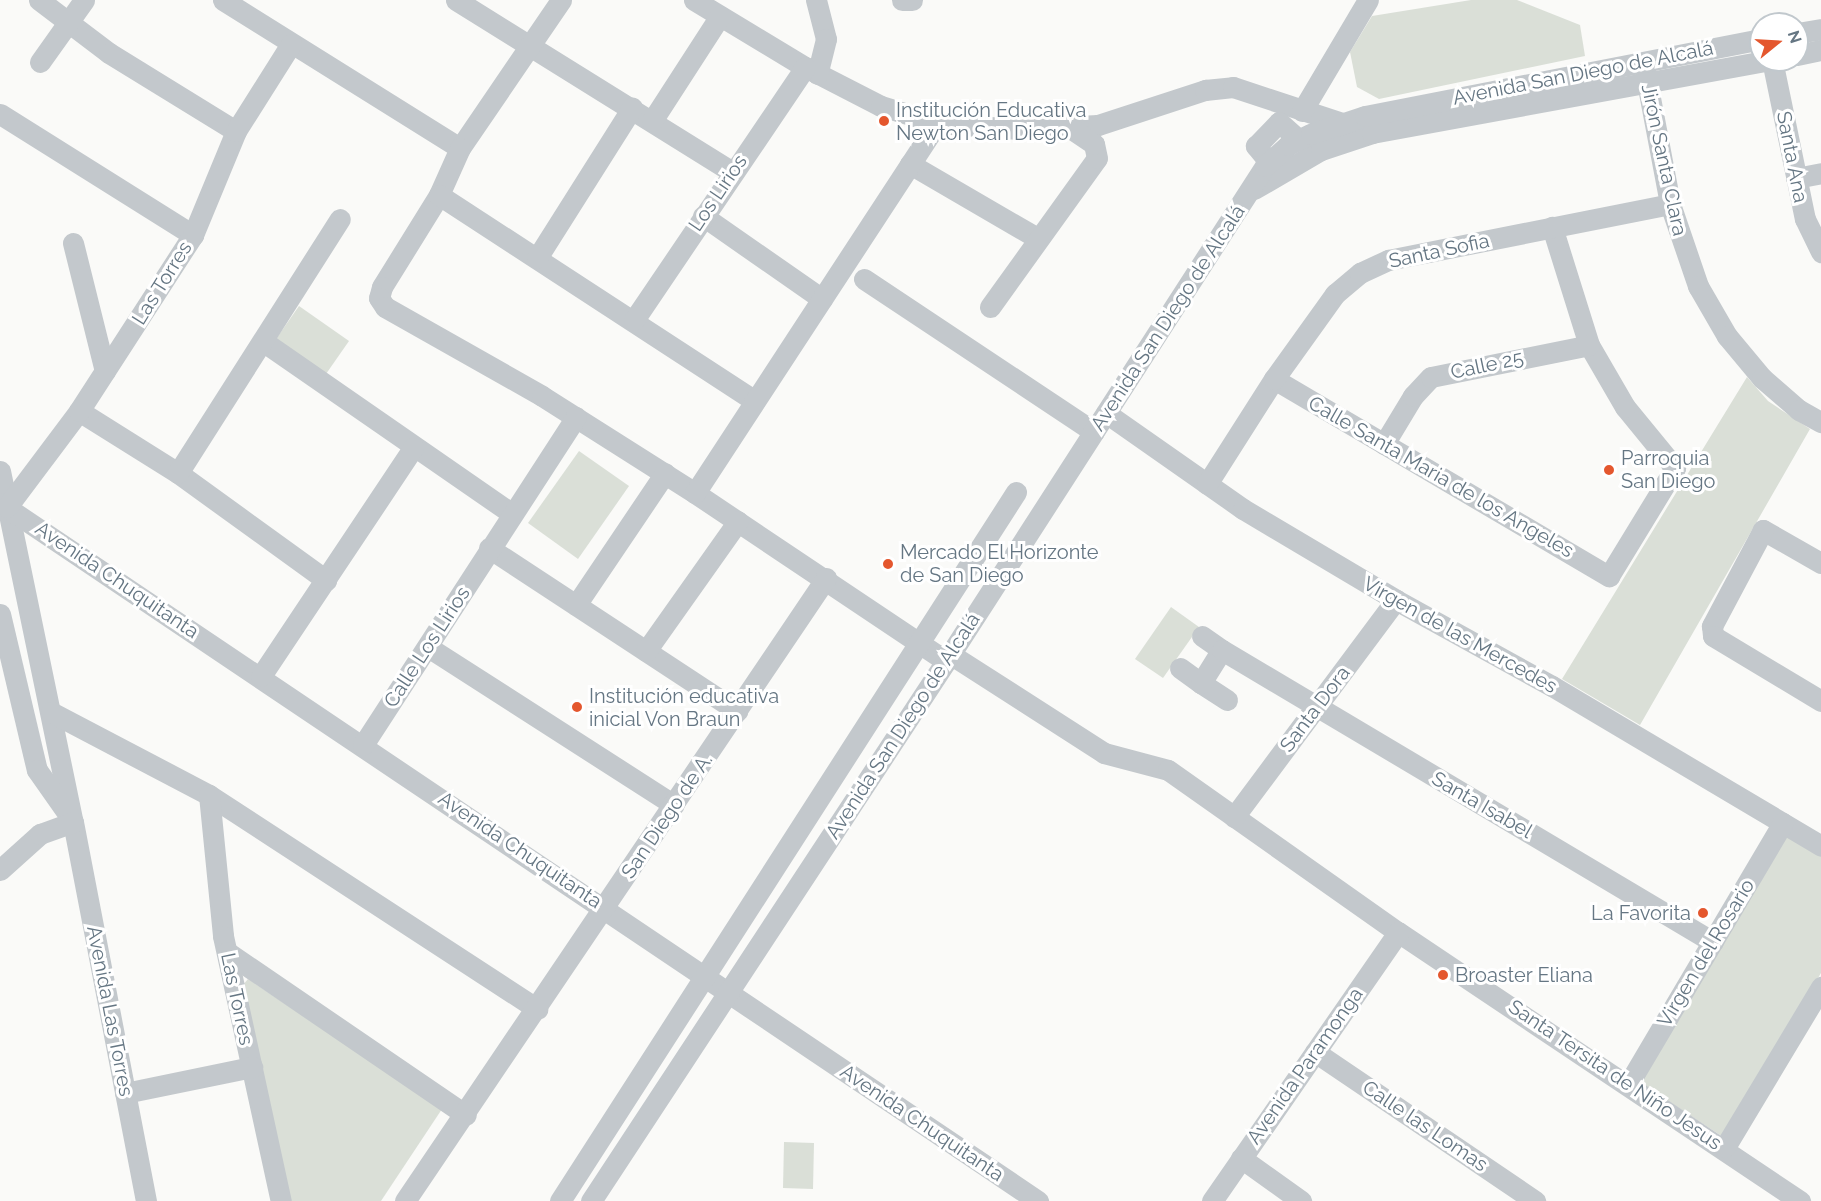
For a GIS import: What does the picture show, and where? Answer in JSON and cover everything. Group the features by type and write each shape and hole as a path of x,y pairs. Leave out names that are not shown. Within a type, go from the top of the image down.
{"street":[{"path":"39,0 109,53 236,131"},
{"path":"40,62 84,0"},
{"path":"223,0 460,148"},
{"path":"456,0 732,172"},
{"path":"561,0 460,148 439,195 755,401"},
{"path":"694,0 811,71 881,106 937,123 1019,129 1098,125 1205,90 1233,87 1290,113 1342,123 1372,133"},
{"path":"811,71 826,39 816,0"},
{"path":"902,0 912,0"},
{"path":"1269,162 1256,147 1290,113 1368,0"},
{"path":"652,121 720,16"},
{"name":"Avenida San Diego de Alcalá","path":"1253,189 1321,150 1372,133 1645,71 1749,42"},
{"name":"Las Torres","path":"4,505 80,411 193,235 236,131 291,44"},
{"name":"Avenida San Diego de Alcalá","path":"591,1201 948,658 1269,162 1299,140 1342,123 1645,71 1749,62"},
{"name":"Los Lirios","path":"634,320 732,172 811,71"},
{"name":"Jirón Santa Clara","path":"1645,71 1670,204 1698,286 1727,336 1762,378 1799,410 1821,422"},
{"name":"Santa Ana","path":"1773,72 1805,219 1821,252"},
{"path":"537,258 632,108"},
{"path":"1290,113 1299,140"},
{"path":"0,114 193,235"},
{"path":"695,493 937,123"},
{"path":"990,307 1037,238 1097,158 1095,144 1069,127"},
{"path":"910,164 1037,238"},
{"path":"1796,178 1821,173"},
{"name":"Santa Tersita de Niño Jesus","path":"439,195 382,287 379,298 385,307 576,417 826,578 921,644 1104,753 1168,771 1398,932 1629,1083 1800,1201"},
{"name":"Santa Sofia","path":"1207,484 1274,379 1335,294 1360,273 1388,260 1670,204"},
{"path":"703,216 822,299"},
{"path":"178,473 264,342 340,219"},
{"path":"1552,227 1589,345"},
{"path":"73,243 105,371"},
{"path":"864,279 1094,432"},
{"path":"264,342 413,448 512,514"},
{"name":"Calle 25","path":"1384,444 1413,396 1431,377 1589,345"},
{"name":"Calle Santa Maria de los Angeles","path":"1274,379 1609,576 1675,468 1625,406 1589,345"},
{"path":"80,411 178,473 326,580"},
{"name":"Virgen de las Mercedes","path":"1106,413 1207,484 1396,600 1552,686 1821,846"},
{"name":"Calle Los Lirios","path":"363,745 576,417"},
{"path":"261,676 413,448"},
{"name":"Avenida Las Torres","path":"0,471 4,505 51,712 146,1201"},
{"path":"576,605 665,473"},
{"name":"Avenida San Diego de Alcalá","path":"560,1201 921,644 1016,492"},
{"name":"Avenida Chuquitanta","path":"4,505 605,907 728,993 1038,1201"},
{"path":"646,651 738,521"},
{"path":"1821,563 1763,530 1712,626 1713,636 1821,700"},
{"path":"489,548 737,711"},
{"path":"968,569 995,585"},
{"name":"San Diego de A.","path":"405,1201 466,1115 826,578"},
{"name":"Santa Dora","path":"1234,817 1396,600"},
{"name":"Avenida Las Torres","path":"0,614 37,770 73,822"},
{"name":"Santa Isabel","path":"1202,636 1251,669 1713,942"},
{"path":"428,647 674,805"},
{"path":"1201,683 1222,650"},
{"path":"1180,668 1227,700"},
{"path":"51,712 209,795 537,1009"},
{"name":"Las Torres","path":"209,795 227,952 281,1201"},
{"path":"0,870 40,834 73,822"},
{"name":"Virgen del Rosario","path":"1629,1083 1783,823"},
{"name":"Avenida Paramonga","path":"1212,1201 1398,932"},
{"path":"227,952 466,1115"},
{"path":"1725,1148 1821,987"},
{"name":"Calle las Lomas","path":"1315,1052 1535,1201"},
{"path":"125,1093 252,1067"},
{"path":"1241,1158 1301,1201"}],"shaded area":[{"path":"1471,0 1517,0 1580,25 1585,56 1379,99 1357,87 1350,52 1372,16"},
{"path":"299,306 349,341 326,374 276,339"},
{"path":"1747,377 1768,401 1810,429 1640,725 1562,679"},
{"path":"579,451 629,486 578,559 528,523"},
{"path":"1171,607 1199,627 1163,678 1135,659"},
{"path":"1787,832 1821,854 1821,973 1723,1137 1638,1081"},
{"path":"248,979 442,1109 381,1201 291,1201 242,986"},
{"path":"784,1142 814,1143 813,1189 783,1188"}],"place":[{"name":"Institución Educativa Newton San Diego","path":"884,121"},
{"name":"Parroquia San Diego","path":"1609,470"},
{"name":"Mercado El Horizonte de San Diego","path":"888,564"},
{"name":"Institución educativa inicial Von Braun","path":"577,707"},
{"name":"La Favorita","path":"1703,913"},
{"name":"Broaster Eliana","path":"1443,975"}]}
